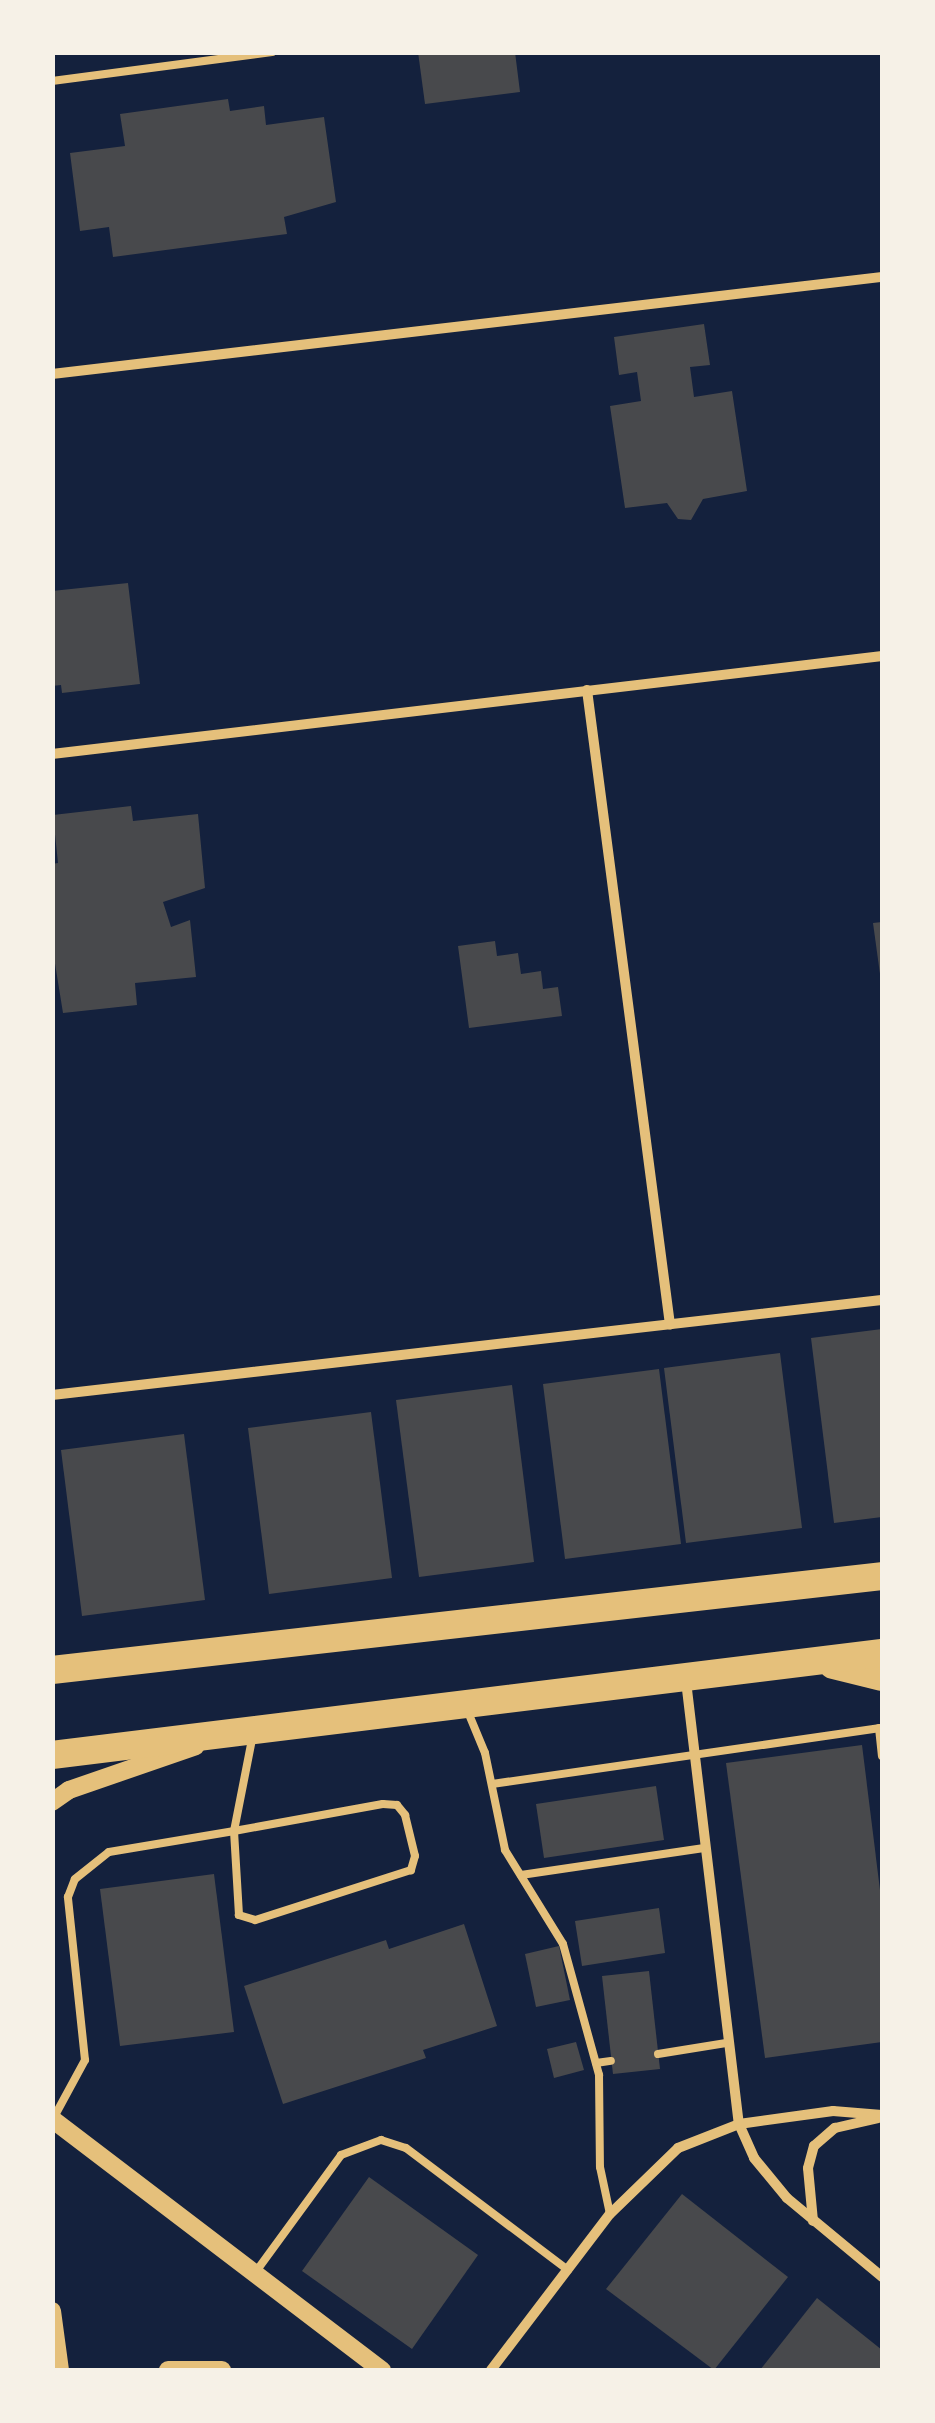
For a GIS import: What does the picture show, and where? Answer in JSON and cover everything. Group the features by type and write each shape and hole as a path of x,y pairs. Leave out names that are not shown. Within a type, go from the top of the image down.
{"highway":[{"path":"52,1670 882,1576"},
{"path":"52,1755 882,1653"},
{"path":"822,1661 882,1677"}],"street":[{"path":"52,374 882,277"},
{"path":"52,754 882,656"},
{"path":"587,690 670,1325"},
{"path":"52,1395 882,1300"},
{"path":"686,1678 726,2043 739,2124 768,2177 813,2222 882,2277"},
{"path":"52,1802 69,1790 243,1732"},
{"path":"491,2370 610,2214 678,2148 739,2124 834,2111 882,2116"},
{"path":"813,2222 808,2168 814,2146 835,2128 882,2116"},
{"path":"53,2119 382,2370"},
{"path":"52,2311 60,2370"},
{"path":"168,2370 222,2370"}],"lane":[{"path":"52,81 272,52"},
{"path":"465,1705 492,1784 506,1850 558,1932 596,2063 600,2167 610,2214"},
{"path":"492,1784 694,1758 881,1728 882,1756"},
{"path":"53,2119 85,2060 68,1898 75,1878 109,1852 234,1831 390,1803 405,1815 416,1863 404,1875 249,1920 236,1910 234,1831 243,1732"},
{"path":"522,1875 704,1848"},
{"path":"658,2054 726,2043"},
{"path":"596,2063 611,2061"},
{"path":"254,2273 341,2156 381,2140 406,2148 568,2270"}],"building":[{"path":"418,52 515,52 520,92 425,104"},
{"path":"228,99 230,111 264,106 266,125 324,117 336,202 284,217 287,234 113,257 109,227 80,231 70,153 125,146 120,114"},
{"path":"704,324 710,365 690,367 694,397 732,391 747,491 703,499 691,520 678,519 667,503 625,508 610,406 641,401 637,372 619,375 614,337"},
{"path":"128,583 140,684 62,693 61,685 52,686 52,591"},
{"path":"131,806 133,821 198,814 205,888 163,902 171,927 190,920 196,977 135,983 137,1005 63,1013 52,945 52,864 58,863 53,815"},
{"path":"882,922 882,974 880,974 873,923"},
{"path":"495,941 497,956 518,953 521,974 541,971 543,989 558,987 562,1016 469,1028 458,946"},
{"path":"882,1329 882,1517 834,1523 811,1338"},
{"path":"780,1353 802,1528 686,1543 664,1368"},
{"path":"659,1369 681,1544 565,1559 543,1384"},
{"path":"512,1385 534,1562 419,1577 396,1400"},
{"path":"371,1412 392,1578 269,1594 248,1428"},
{"path":"184,1434 205,1600 82,1616 61,1450"},
{"path":"862,1745 882,1906 882,2042 765,2058 726,1763"},
{"path":"656,1786 664,1840 544,1858 536,1804"},
{"path":"214,1874 234,2032 120,2046 100,1889"},
{"path":"659,1908 665,1953 582,1966 575,1921"},
{"path":"464,1924 497,2026 423,2050 426,2058 283,2104 244,1986 386,1940 389,1949"},
{"path":"559,1946 570,2000 536,2007 525,1954"},
{"path":"649,1971 660,2069 613,2074 602,1976"},
{"path":"576,2042 584,2070 554,2078 547,2049"},
{"path":"369,2177 478,2255 412,2349 302,2271"},
{"path":"682,2194 788,2277 714,2370 606,2289"},
{"path":"817,2298 882,2350 882,2370 760,2370"}]}
